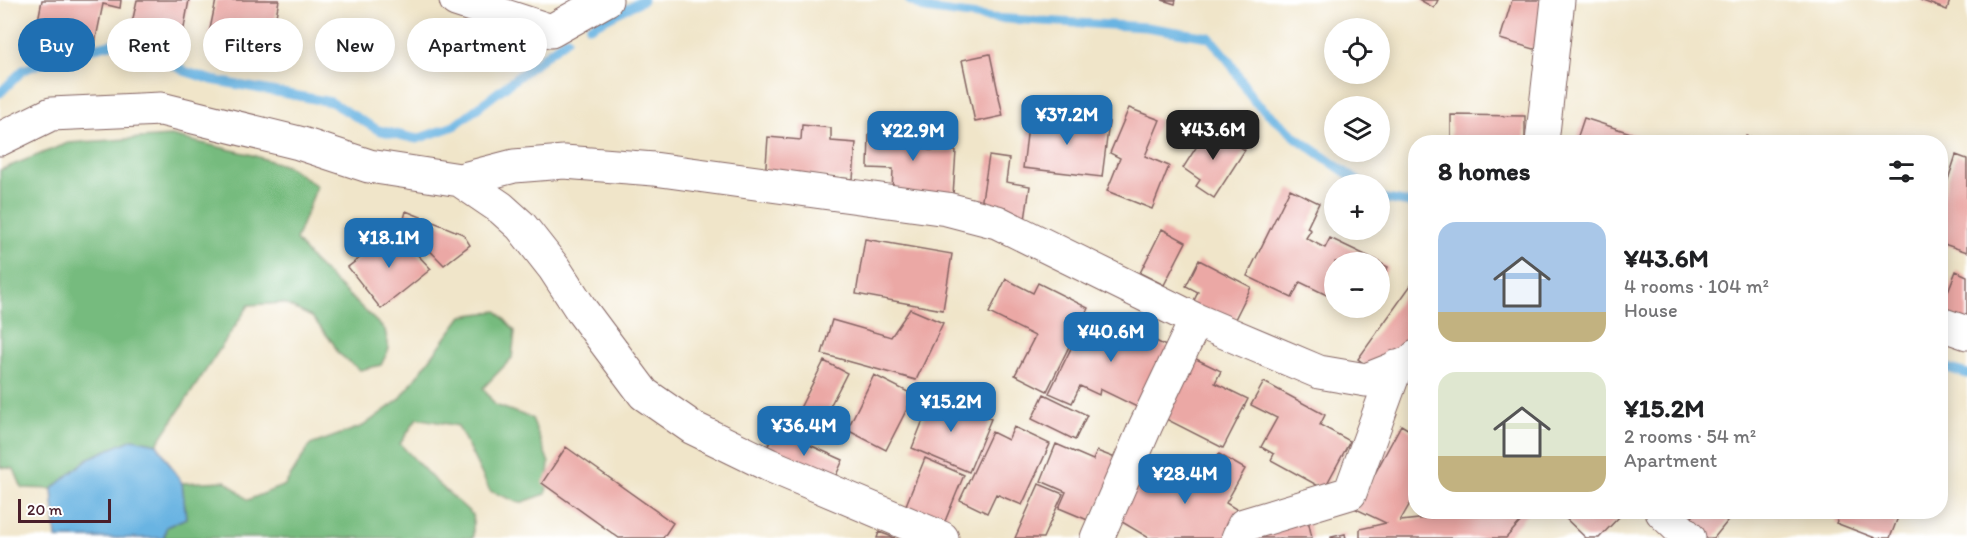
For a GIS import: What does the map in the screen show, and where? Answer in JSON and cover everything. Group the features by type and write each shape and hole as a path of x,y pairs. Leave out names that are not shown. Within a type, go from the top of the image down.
{"street":[{"path":"456,0 551,31 606,0"},
{"path":"1543,135 1558,0"},
{"path":"0,139 51,114 161,109 298,143 369,166 460,180 514,166 564,162 654,169 947,209 997,222 1196,320 1319,372 1366,380 1406,362"},
{"path":"460,180 501,208 521,226 554,268 582,311 644,394 693,428 769,465 938,537"},
{"path":"1096,538 1196,320"},
{"path":"1948,326 1967,333"},
{"path":"1238,538 1244,525 1350,493 1406,362"}],"green space":[{"path":"171,136 249,154 289,167 317,186 296,240 313,261 385,330 389,349 381,365 360,370 338,353 333,343 312,317 283,303 249,305 157,444 133,439 89,458 52,489 22,488 14,469 0,467 0,170 68,143"},
{"path":"497,311 515,331 512,358 483,388 495,405 532,418 549,463 546,494 520,503 490,491 458,426 417,418 400,444 433,479 473,515 473,538 164,538 166,527 186,518 182,483 226,481 248,500 285,485 310,445 363,426 400,399 462,316"}],"water":[{"path":"133,439 157,444 182,483 186,518 166,527 164,538 56,538 52,489 89,458"}],"building":[{"path":"42,0 121,0 120,8 103,4 95,43 95,18 39,18"},
{"path":"137,0 189,0 186,18 133,18"},
{"path":"216,0 279,0 276,18 212,18"},
{"path":"1162,0 1176,0 1175,4"},
{"path":"1420,0 1438,0 1434,8"},
{"path":"1512,0 1542,0 1541,51 1500,39"},
{"path":"1920,0 1950,0 1947,10"},
{"path":"990,54 1003,116 975,122 962,60"},
{"path":"1129,108 1160,120 1145,156 1169,166 1152,209 1107,191 1120,158 1110,153"},
{"path":"1451,115 1525,116 1525,135 1451,135"},
{"path":"1069,117 1109,122 1102,177 1023,168 1029,118 1068,123"},
{"path":"1584,118 1637,135 1578,135"},
{"path":"802,125 831,128 831,141 856,143 853,179 806,175 765,179 768,137 801,140"},
{"path":"1209,127 1245,150 1214,198 1196,186 1200,180 1183,168"},
{"path":"903,128 930,129 929,150 956,151 953,195 892,192 893,169 868,168 869,134 903,136"},
{"path":"1956,155 1967,159 1967,252 1948,245 1948,180"},
{"path":"989,156 1009,159 1006,182 1030,186 1025,220 980,212"},
{"path":"1290,189 1319,203 1307,228 1311,230 1306,238 1325,248 1329,240 1334,240 1359,252 1324,252 1324,294 1300,282 1292,298 1247,276"},
{"path":"406,211 463,234 470,245 444,265 403,223"},
{"path":"1162,229 1186,242 1164,285 1140,273"},
{"path":"395,231 431,269 381,309 348,267"},
{"path":"865,239 952,254 943,310 856,294"},
{"path":"1199,260 1251,287 1231,327 1191,307 1198,292 1186,286"},
{"path":"1956,271 1967,276 1967,324 1948,313 1948,291"},
{"path":"1006,279 1033,293 1038,283 1088,308 1047,391 1015,375 1035,336 989,313"},
{"path":"1408,289 1408,356 1375,372 1358,359 1387,318 1390,318 1390,314"},
{"path":"910,309 943,323 916,380 822,354 832,320 891,337"},
{"path":"1104,315 1170,348 1141,409 1100,389 1099,395 1080,386 1072,403 1049,393 1084,322 1098,329"},
{"path":"1194,358 1221,371 1215,383 1248,399 1223,448 1164,418"},
{"path":"824,361 847,373 822,422 799,410"},
{"path":"874,375 914,395 886,450 847,430"},
{"path":"1264,382 1325,415 1320,425 1350,441 1324,489 1271,460 1274,454 1261,447 1277,418 1251,405"},
{"path":"1044,394 1087,415 1075,440 1032,419"},
{"path":"933,395 991,419 969,472 912,448"},
{"path":"1401,425 1408,429 1408,507 1400,521 1523,519 1506,538 1360,538 1360,529 1386,523 1356,509"},
{"path":"1014,427 1050,444 1022,505 996,494 987,513 960,500 992,432 1008,440"},
{"path":"776,430 843,460 832,484 764,454"},
{"path":"1056,444 1093,460 1097,451 1123,461 1090,521 1059,508 1066,492 1041,481"},
{"path":"566,447 673,523 663,538 619,538 542,483"},
{"path":"1219,454 1245,469 1226,503 1241,512 1227,538 1149,538 1117,519 1142,475 1159,485 1169,468 1200,486"},
{"path":"925,458 964,475 943,526 904,510"},
{"path":"1039,484 1063,494 1043,538 1015,538"},
{"path":"1307,515 1312,538 1259,538 1256,527"},
{"path":"1566,519 1617,519 1599,538 1586,538"},
{"path":"1691,519 1729,519 1714,538 1703,538 1686,525"},
{"path":"1838,519 1897,519 1890,538 1875,538 1836,523"},
{"path":"879,532 895,538 877,538"},
{"path":"1345,534 1346,538 1331,538 1331,537"}],"waterway":[{"path":"590,27 643,0"},
{"path":"909,0 926,9 992,18 1146,27 1209,37 1229,61 1254,101 1297,138 1348,174"},
{"path":"0,93 23,70 64,55 115,43 144,48 184,71 212,80 331,102 378,130 417,139 454,126 567,39"},
{"path":"1390,200 1408,203"},
{"path":"1948,368 1967,374"}]}
